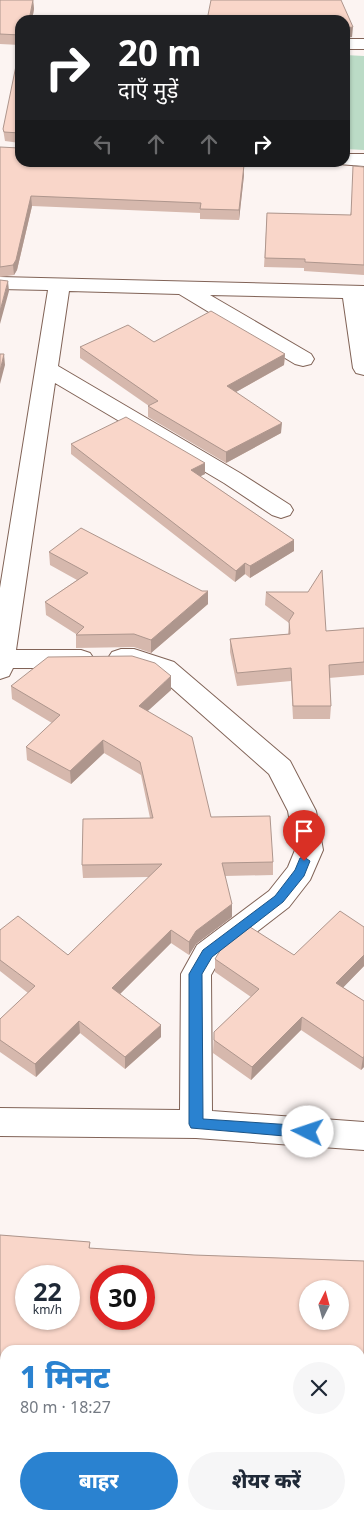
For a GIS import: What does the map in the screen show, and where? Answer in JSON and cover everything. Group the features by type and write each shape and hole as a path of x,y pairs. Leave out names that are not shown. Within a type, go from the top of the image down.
{"street":[{"path":"350,44 364,44"},
{"path":"350,160 364,160"},
{"path":"0,283 359,292 364,368"},
{"path":"59,285 1,663 134,658 165,668 280,768 302,811 309,850 300,872 279,899 208,953 196,974 196,1124"},
{"path":"184,288 303,359"},
{"path":"46,368 232,478 281,510"},
{"path":"0,1122 196,1124 364,1136"}],"green space":[{"path":"350,55 364,56 364,150 350,149"}],"building":[{"path":"0,0 33,0 30,15 15,15 15,35 0,34"},
{"path":"211,0 341,0 348,15 208,15"},
{"path":"15,71 15,133 4,132 3,129"},
{"path":"0,147 15,148 15,167 244,167 239,210 200,209 201,203 31,196 16,260 13,265 0,267"},
{"path":"353,166 364,167 364,265 305,262 305,259 265,258 267,213 351,215"},
{"path":"0,280 8,281 0,311"},
{"path":"211,311 285,354 227,386 282,423 226,452 148,406 158,401 80,347 128,325 154,342"},
{"path":"0,354 4,354 0,371"},
{"path":"126,417 205,463 191,470 294,540 250,566 245,563 236,571 71,444"},
{"path":"81,528 202,591 208,591 151,640 134,634 76,635 84,627 45,602 88,573 49,552"},
{"path":"322,570 326,631 364,628 364,662 329,665 331,706 293,706 291,668 237,673 230,639 290,634 289,621 294,613 266,592 308,592"},
{"path":"132,656 155,663 171,676 139,706 192,737 211,817 270,816 273,862 222,863 232,904 196,931 189,942 171,930 112,988 161,1025 125,1057 79,1021 35,1064 0,1040 0,1019 35,986 0,960 0,930 18,916 68,955 162,864 82,865 83,819 153,818 140,762 103,740 70,771 26,747 60,715 11,686 48,657"},
{"path":"340,911 364,927 364,955 336,983 364,1001 363,1058 302,1017 252,1067 214,1040 214,1032 259,989 215,959 221,949 250,927 294,955"},
{"path":"0,1235 90,1242 89,1248 194,1255 364,1261 364,1345 0,1345"}],"route":[{"path":"304,861 300,872 279,899 208,953 196,974 196,1124 308,1132"}]}
